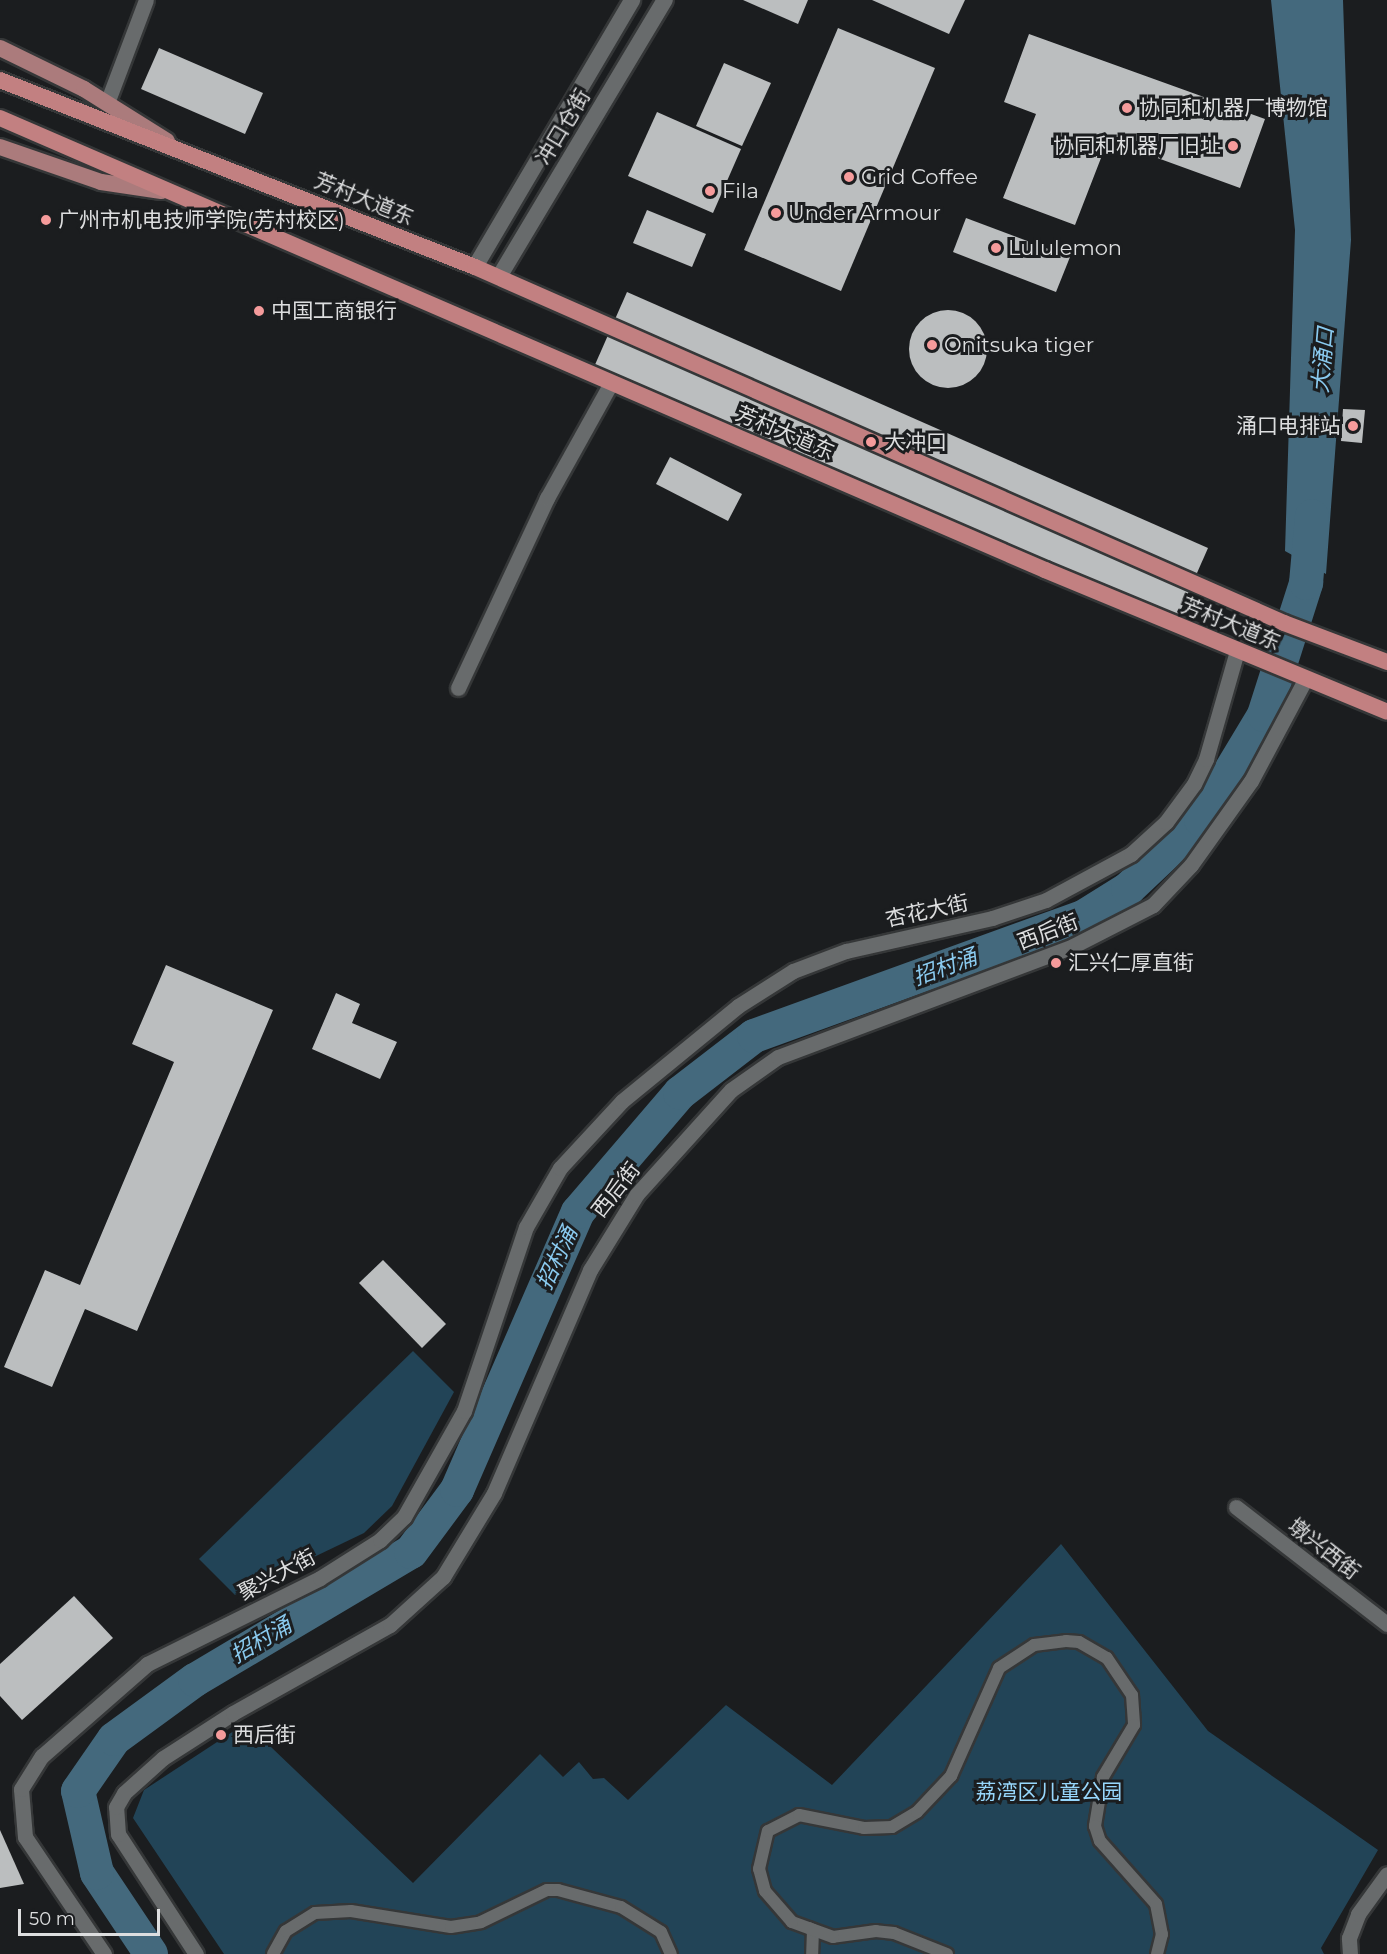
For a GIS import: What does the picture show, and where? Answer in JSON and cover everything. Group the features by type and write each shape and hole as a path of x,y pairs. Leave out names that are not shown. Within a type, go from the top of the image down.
{"highway":[{"name":"芳村大道东","path":"0,80 499,277 1284,623 1387,662"},
{"name":"芳村大道东","path":"0,118 611,383 1237,651 1387,712"}],"main road":[{"name":"芳村大道东","path":"0,48 39,64 183,151"},
{"name":"芳村大道东","path":"0,147 101,182 166,191"}],"street":[{"path":"107,103 146,0"},
{"name":"冲口仓街","path":"475,267 632,0"},
{"name":"冲口仓街","path":"499,277 665,0"},
{"path":"458,688 547,498 611,383"},
{"name":"杏花大街","path":"560,1168 622,1101 721,1019 793,971 846,951 992,918 1046,900 1131,854 1166,822 1194,784 1237,651"},
{"name":"西后街","path":"196,1954 118,1834 116,1807 124,1793 163,1758 233,1713 390,1625 443,1576 470,1539 494,1493 590,1270 637,1194 718,1103 761,1067 806,1044 1073,946 1153,905 1191,865 1251,781 1299,675"},
{"name":"聚兴大街","path":"104,1954 26,1837 20,1819 26,1775 89,1710 147,1664 320,1578 380,1540 404,1517 464,1411 486,1356 512,1258 560,1168"},
{"name":"墩兴西街","path":"1236,1507 1387,1624"},
{"path":"947,1954 894,1934 876,1930 833,1937 792,1922 765,1890 759,1869 768,1832 800,1815 864,1828 892,1827 917,1812 951,1776 999,1668 1034,1645 1066,1641 1079,1642 1107,1659 1131,1695 1134,1725 1103,1777 1095,1826 1100,1841 1156,1904 1162,1934 1157,1954"},
{"path":"1350,1954 1349,1938 1358,1914 1387,1874"},
{"path":"273,1954 286,1931 315,1913 351,1911 450,1927 481,1922 558,1890 621,1906 662,1932 671,1954"},
{"path":"809,1929 813,1930 812,1954"}],"green space":[{"path":"413,1351 454,1392 392,1506 364,1533 235,1595 199,1559"},
{"name":"荔湾区儿童公园","path":"1061,1544 1208,1731 1378,1850 1321,1948 1324,1954 224,1954 133,1818 144,1790 246,1723 413,1883 540,1754 563,1777 579,1762 593,1779 604,1778 628,1800 726,1705 832,1785"}],"water":[{"name":"大涌口","path":"1271,0 1343,0 1351,240 1326,574 1285,551 1295,230"}],"building":[{"path":"743,0 808,0 798,24"},
{"path":"872,0 965,0 949,34"},
{"path":"838,28 935,68 841,291 744,250"},
{"name":"协同和机器厂博物馆","path":"1029,34 1265,119 1240,188 1108,140 1075,225 1003,198 1036,114 1004,102"},
{"path":"159,48 263,93 245,134 141,89"},
{"path":"724,63 771,83 742,146 696,126"},
{"path":"657,112 741,149 713,213 628,176"},
{"path":"647,210 706,234 692,267 633,243"},
{"path":"966,218 1070,257 1056,292 953,252"},
{"path":"627,292 1208,548 1175,623 594,367"},
{"path":"948,310 963,313 976,321 984,334 987,349 984,364 976,377 963,385 948,388 933,385 920,377 912,364 909,349 912,334 920,321 933,313"},
{"name":"涌口电排站","path":"1343,409 1365,410 1362,443 1341,441"},
{"path":"670,457 742,494 728,521 656,484"},
{"path":"166,965 273,1010 137,1331 85,1309 52,1387 4,1367 45,1270 80,1285 174,1062 132,1044"},
{"path":"336,993 360,1004 352,1023 397,1042 380,1079 312,1049"},
{"path":"383,1260 446,1324 422,1348 359,1283"},
{"path":"74,1596 113,1638 22,1720 0,1696 0,1664"},
{"path":"0,1830 24,1884 0,1888"}],"waterway":[{"name":"招村涌","path":"151,1954 97,1873 78,1791 114,1739 195,1680 411,1552 457,1490 578,1212 680,1093 754,1036 1085,916 1128,889 1201,820 1264,715 1306,583 1312,516"}],"place":[{"name":"协同和机器厂博物馆","path":"1127,108"},
{"name":"协同和机器厂旧址","path":"1233,146"},
{"name":"Grid Coffee","path":"849,177"},
{"name":"Fila","path":"710,191"},
{"name":"Under Armour","path":"776,213"},
{"name":"广州市机电技师学院(芳村校区)","path":"46,220"},
{"name":"Lululemon","path":"996,248"},
{"name":"中国工商银行","path":"259,311"},
{"name":"Onitsuka tiger","path":"932,345"},
{"name":"涌口电排站","path":"1353,426"},
{"name":"大冲口","path":"871,442"},
{"name":"汇兴仁厚直街","path":"1056,963"},
{"name":"西后街","path":"221,1735"}]}
